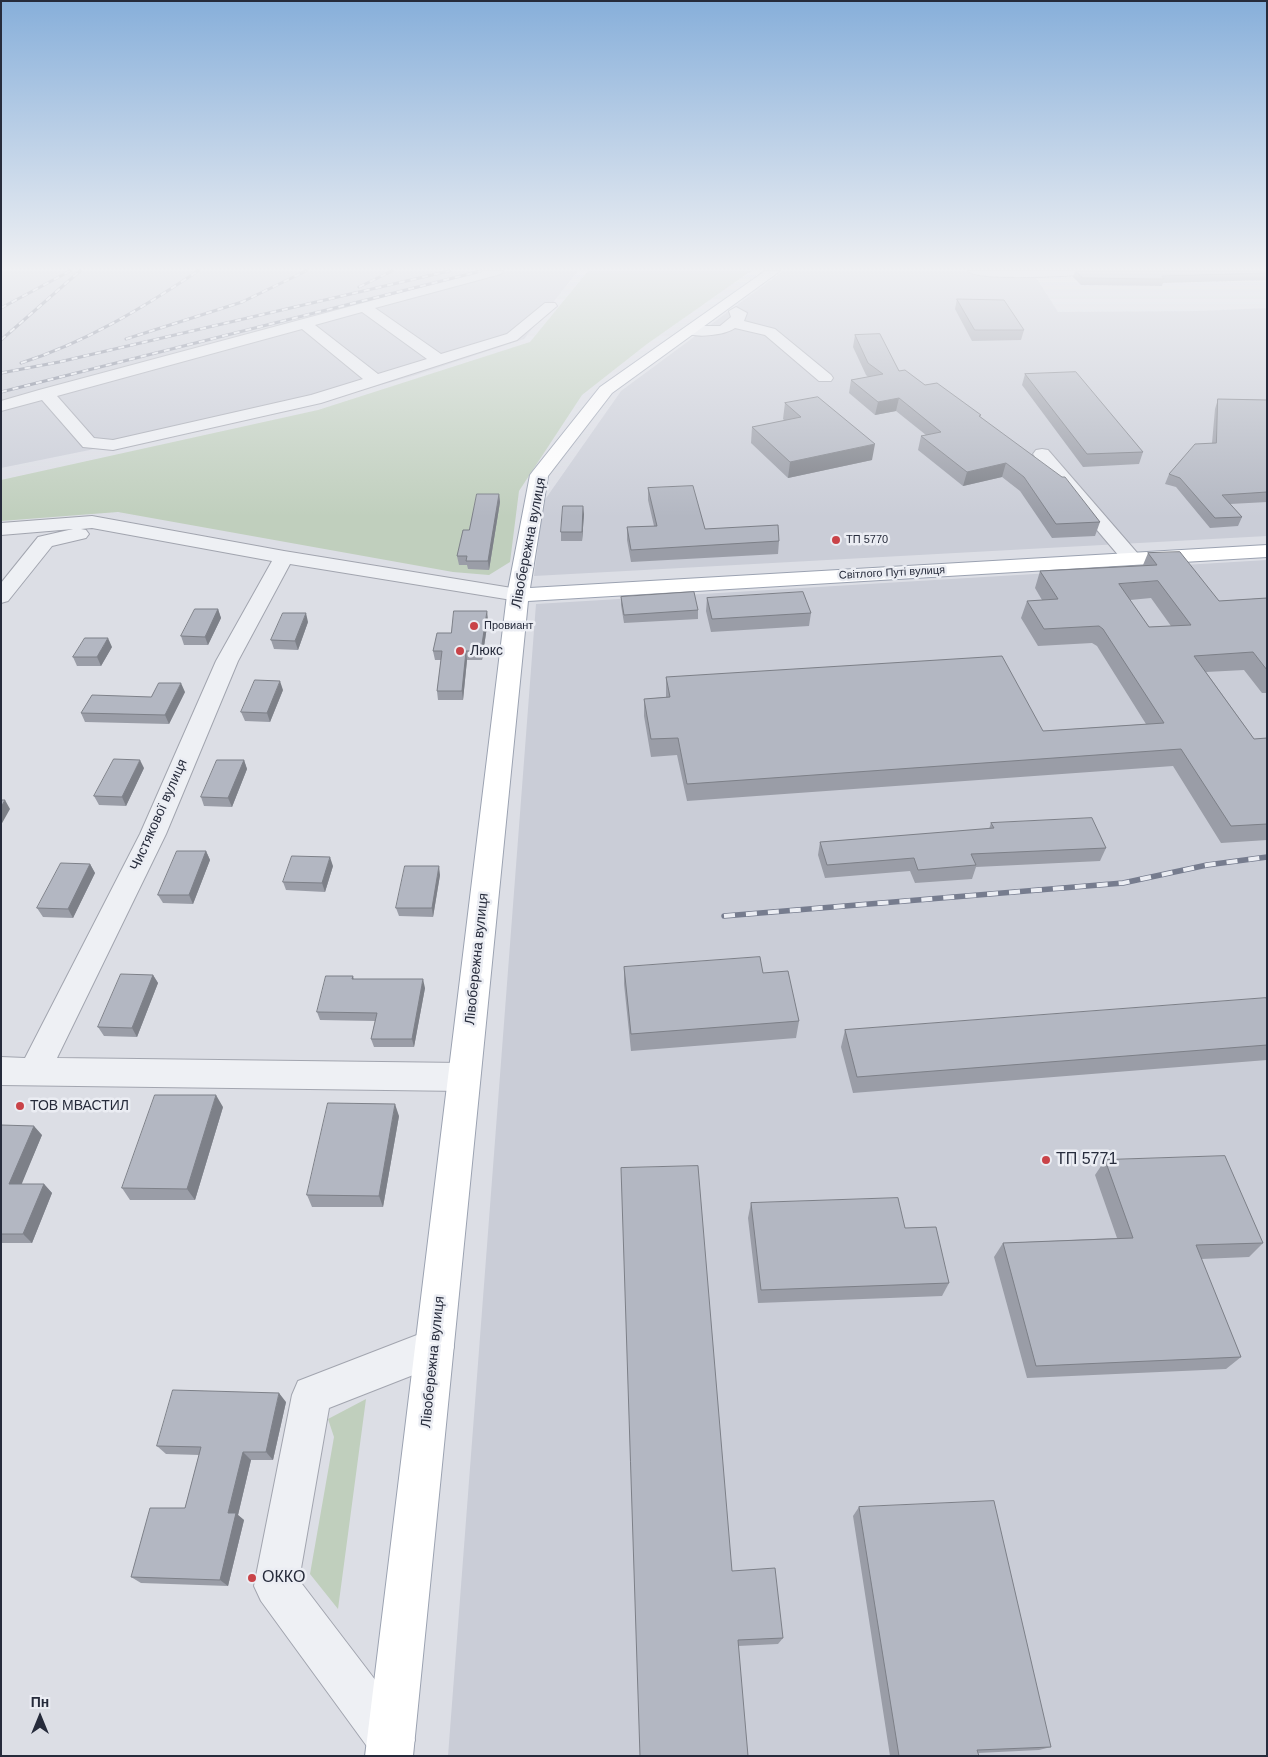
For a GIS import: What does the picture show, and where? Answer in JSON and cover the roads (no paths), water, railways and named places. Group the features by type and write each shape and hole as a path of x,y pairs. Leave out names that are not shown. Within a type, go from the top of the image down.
{"main road":[{"name":"Лівобережна вулиця","path":"390,1748 518,595 539,475 606,390 658,353"},
{"name":"Світлого Путі вулиця","path":"518,595 1267,551"}],"street":[{"path":"1,406 195,353"},
{"path":"340,353 374,380"},
{"path":"429,353 439,360"},
{"path":"45,393 89,443 113,445 316,399 461,353"},
{"path":"795,353 825,378"},
{"path":"1042,454 1132,559"},
{"path":"1,529 92,522 284,557 518,595"},
{"path":"1,540 45,541 119,527"},
{"path":"1,597 45,541"},
{"name":"Чистякової вулиця","path":"34,1072 153,834 227,660 284,557"},
{"path":"1,1071 464,1077"},
{"path":"390,1748 276,1586 312,1395 435,1348"}],"railway":[{"path":"21,363 50,353"},
{"path":"1,373 98,353"},
{"path":"1,392 156,353"},
{"path":"724,916 1123,883 1207,865 1267,857"}],"place":[{"name":"ТП 5770","path":"836,540"},
{"name":"Провиант","path":"474,626"},
{"name":"Люкс","path":"460,651"},
{"name":"ТОВ МВАСТИЛ","path":"20,1106"},
{"name":"ТП 5771","path":"1046,1160"},
{"name":"ОККО","path":"252,1578"}]}
